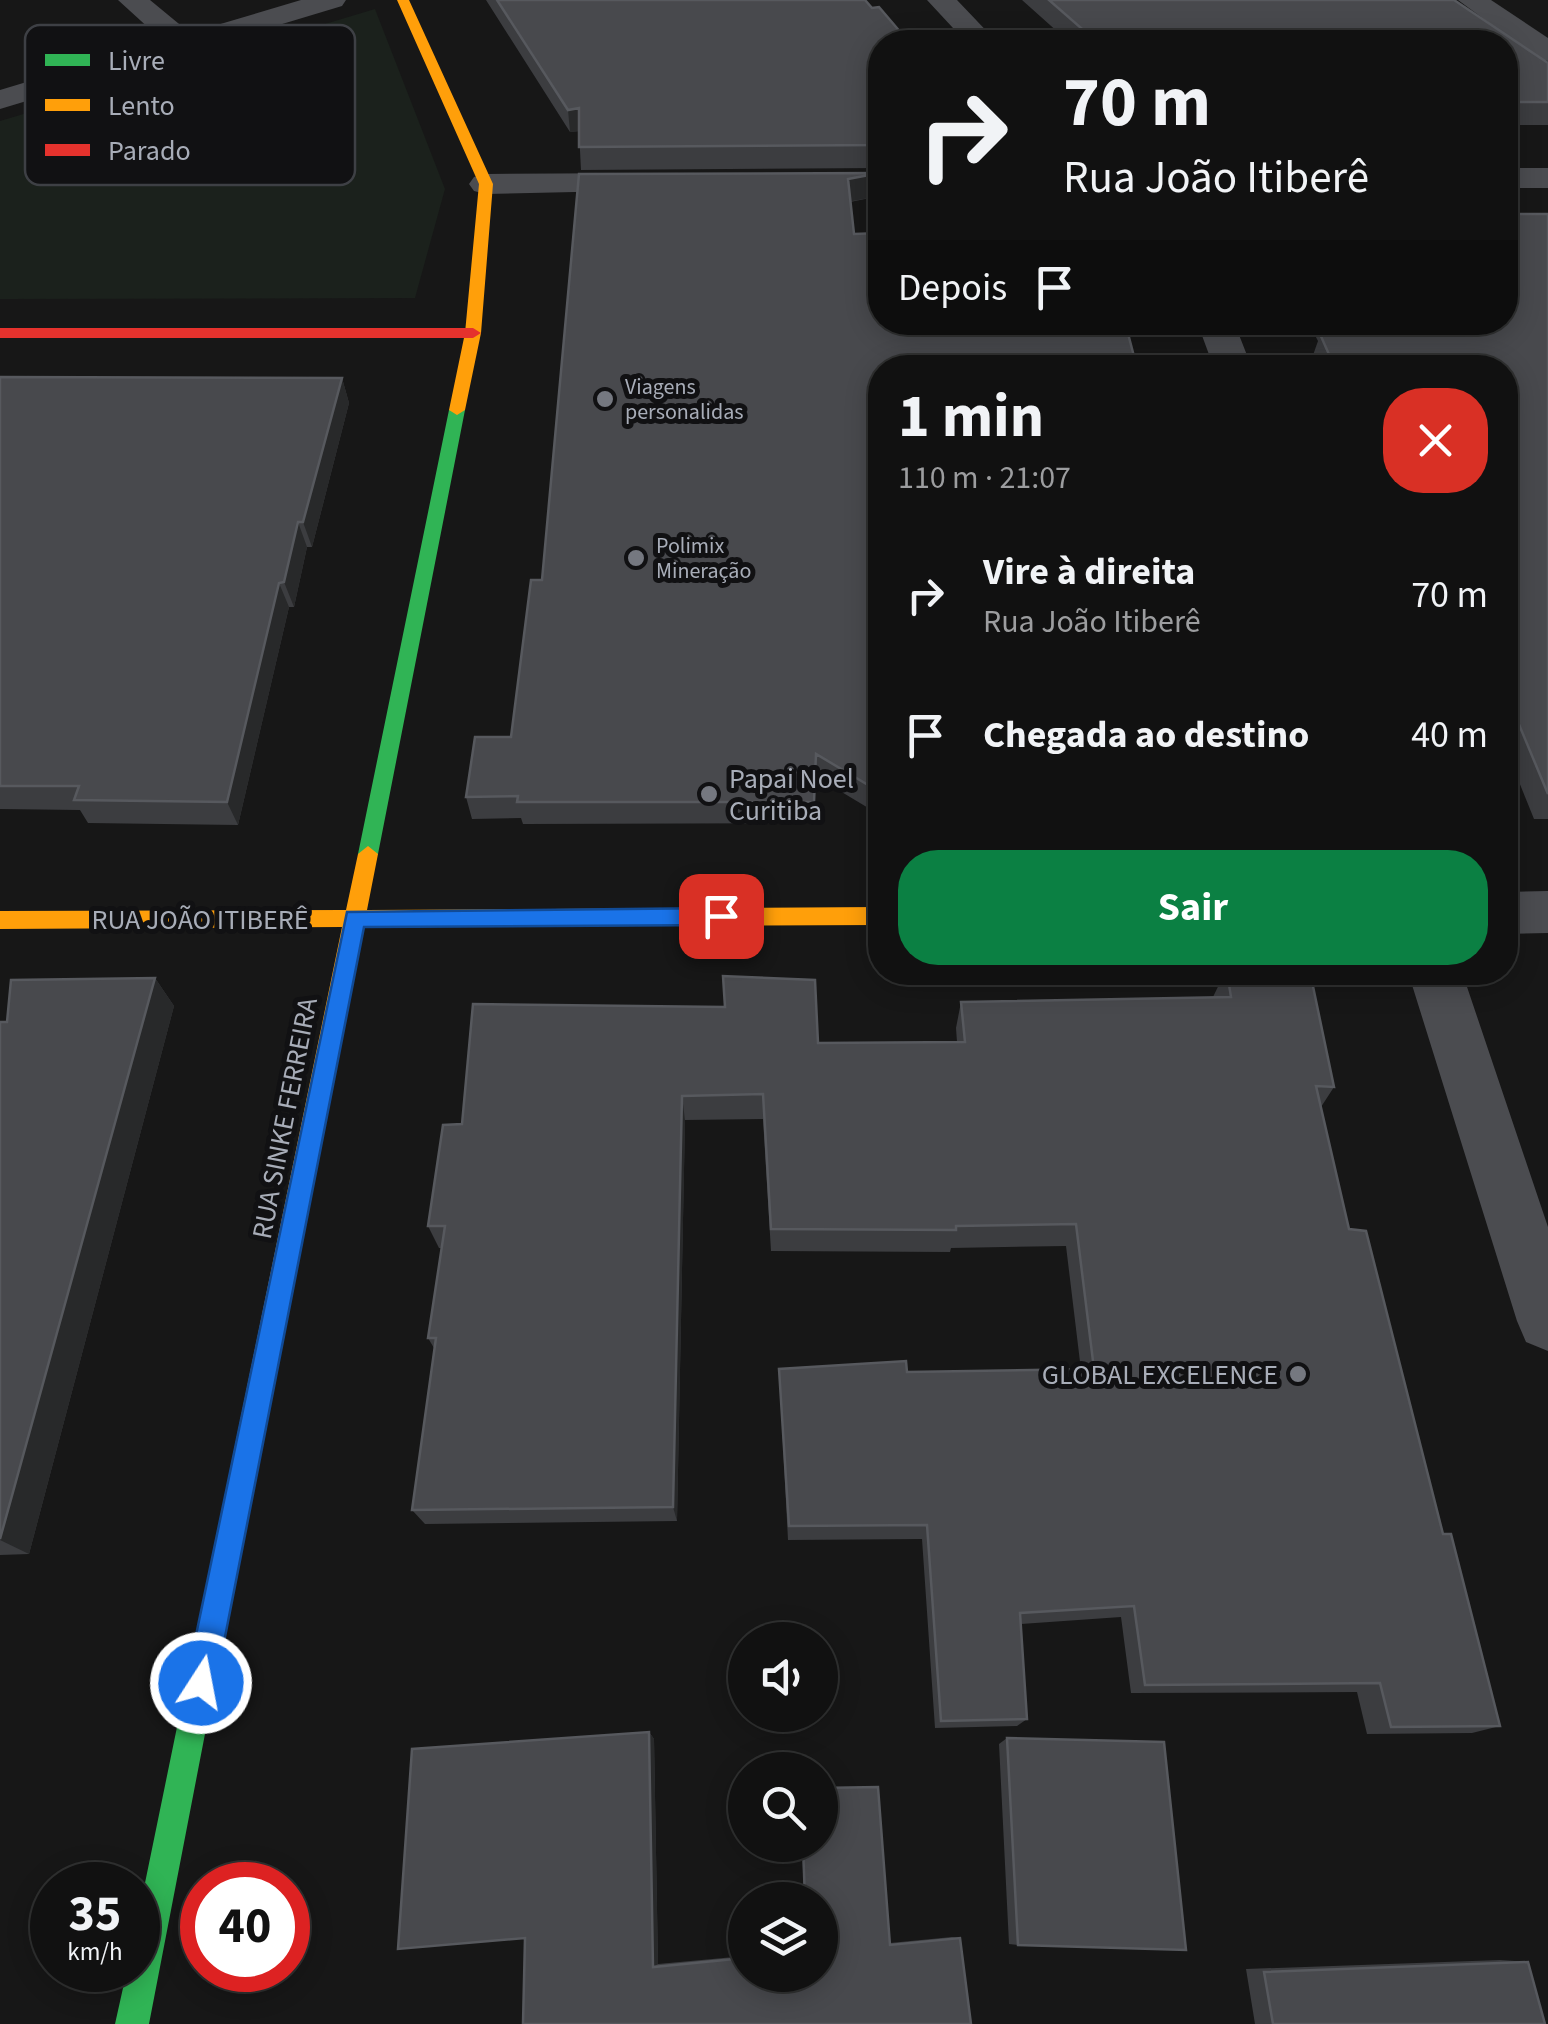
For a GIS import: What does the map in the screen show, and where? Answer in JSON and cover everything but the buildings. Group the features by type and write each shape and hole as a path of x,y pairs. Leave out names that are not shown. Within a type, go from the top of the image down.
{"street":[{"path":"132,0 162,25"},
{"path":"248,25 332,0"},
{"name":"RUA SINKE FERREIRA","path":"132,2024 473,333 486,184 403,0"},
{"path":"940,0 970,30"},
{"path":"1472,0 1516,30"},
{"path":"1518,31 1548,52"},
{"path":"0,100 25,92"},
{"path":"1518,178 1548,178"},
{"path":"486,184 688,182"},
{"path":"0,333 473,333"},
{"path":"1518,913 1548,912"},
{"name":"RUA JOÃO ITIBERÊ","path":"0,920 868,916"},
{"path":"1439,985 1548,1321"}],"shaded area":[{"path":"375,9 445,189 415,298 0,299 0,121 25,114 25,185 355,185 355,25 321,25"}],"traffic: fast":[{"path":"368,854 457,410"},
{"path":"132,2024 213,1620"}],"traffic: slow":[{"path":"403,0 486,184 473,333 457,410"},
{"path":"213,1620 368,854"},
{"path":"0,920 868,916"}],"traffic: jam":[{"path":"0,333 473,333"}],"place":[{"name":"Viagens personalidas","path":"605,399"},
{"name":"Polimix Mineração","path":"636,558"},
{"name":"Papai Noel Curitiba","path":"709,794"},
{"name":"GLOBAL EXCELENCE","path":"1298,1374"}],"route":[{"path":"201,1683 355,918 721,916"}]}
